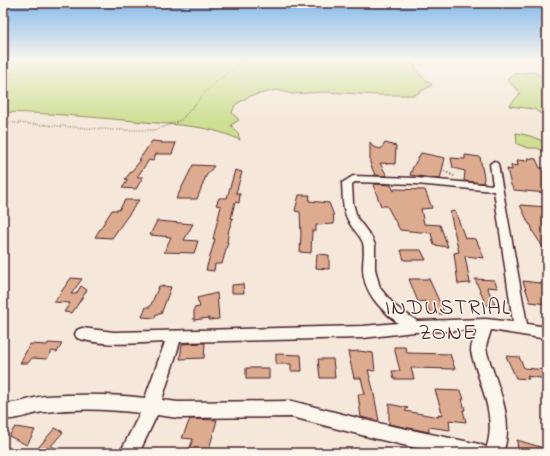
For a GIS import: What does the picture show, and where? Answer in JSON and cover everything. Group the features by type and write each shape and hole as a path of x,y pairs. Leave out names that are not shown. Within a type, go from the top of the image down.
{"street":[{"path":"494,164 521,328"},
{"path":"414,327 380,301 372,288 369,269 371,257 369,244 366,236 354,222 350,214 347,183 353,179 497,188"},
{"path":"486,324 479,346 479,353 499,417 497,446 494,453"},
{"path":"82,334 114,338 363,332 414,327 486,324 547,333"},
{"path":"129,453 151,408 158,379 174,336"},
{"path":"3,411 10,412 44,404 94,402 121,403 151,408 193,410 292,409 373,430 479,453"}],"path":[{"path":"3,122 115,130 156,130 181,120 192,109 201,95 217,80"}],"green space":[{"path":"3,80 426,80 432,85 415,95 325,92 292,94 277,90 250,96 235,105 232,113 239,120 231,125 238,134 240,140 215,131 188,126 69,115 3,112"},
{"path":"507,80 547,80 547,118 534,109 509,106 521,93"},
{"path":"516,133 533,137 544,142 547,145 547,154 538,148 528,148 517,144"}],"building":[{"path":"152,141 162,142 161,143 176,143 172,154 156,154 153,161 149,160 137,177 143,177 136,189 122,188 128,180 125,179 141,160 139,160"},
{"path":"370,142 373,147 381,149 385,143 396,146 395,164 380,163 387,176 375,175 370,163"},
{"path":"421,153 445,158 440,179 410,175"},
{"path":"465,155 480,157 484,178 483,183 464,181 465,171 453,168 451,158 465,159"},
{"path":"528,158 536,159 540,168 545,168 547,172 547,193 514,190 511,185 507,169 512,170 511,165 518,166 517,160 529,161"},
{"path":"193,165 214,166 206,176 197,199 176,199"},
{"path":"235,170 242,172 236,193 240,194 239,203 235,202 231,218 233,218 229,229 228,242 222,264 215,264 214,271 206,270 215,239 213,239 221,206 216,205 219,198 227,198"},
{"path":"373,185 391,185 394,191 395,189 425,190 432,208 421,209 424,224 440,225 448,247 434,245 431,233 400,230 387,206 381,206"},
{"path":"299,195 310,195 309,201 329,203 333,213 334,224 316,225 316,231 312,231 311,253 300,252 300,212 295,211"},
{"path":"125,200 139,200 112,238 95,237 112,210 119,210"},
{"path":"520,205 547,207 547,253 533,232 531,225 529,224"},
{"path":"455,211 465,238 476,239 484,258 465,256 470,283 458,284 454,253 459,252 450,212"},
{"path":"157,221 193,224 184,240 198,241 194,253 164,252 171,237 150,235"},
{"path":"401,250 421,250 426,260 404,260"},
{"path":"317,254 329,255 329,269 316,268"},
{"path":"71,278 82,279 71,294 76,294 81,286 87,290 72,313 64,312 70,303 54,302"},
{"path":"409,279 429,279 445,314 431,314 425,301 418,302"},
{"path":"475,279 494,280 498,288 487,287 495,305 486,305"},
{"path":"523,281 547,284 547,304 530,302"},
{"path":"243,284 244,293 232,293 232,285"},
{"path":"159,286 171,287 161,314 156,314 155,318 142,317 146,307 150,307"},
{"path":"217,293 219,319 209,320 209,318 194,320 194,308 200,307 197,298"},
{"path":"48,343 62,344 57,352 52,351 47,359 32,358 28,363 20,363 30,344 47,345"},
{"path":"205,343 204,358 180,359 182,344"},
{"path":"394,347 405,347 407,353 450,354 455,369 411,368 414,379 394,379 392,371 400,371"},
{"path":"359,351 373,353 375,371 368,370 379,421 361,417 358,394 365,394 361,378 354,378 348,352"},
{"path":"276,354 301,355 302,371 291,371 291,364 276,364"},
{"path":"506,356 519,357 524,368 547,370 547,379 527,376 529,379 516,378"},
{"path":"318,359 333,359 335,378 320,378"},
{"path":"246,368 269,368 269,379 246,379"},
{"path":"435,390 461,391 464,399 462,399 466,422 449,420 450,430 429,427 429,432 389,424 389,404 408,408 405,411 439,417 438,415 443,416"},
{"path":"190,419 217,420 208,453 188,453 193,439 182,438"},
{"path":"15,427 35,430 27,445 9,436"},
{"path":"55,428 63,432 51,446 66,453 44,453 37,449"},
{"path":"517,440 547,449 547,453 518,453"}],"district":[{"name":"INDUSTRIAL ZONE","path":"448,322"}]}
